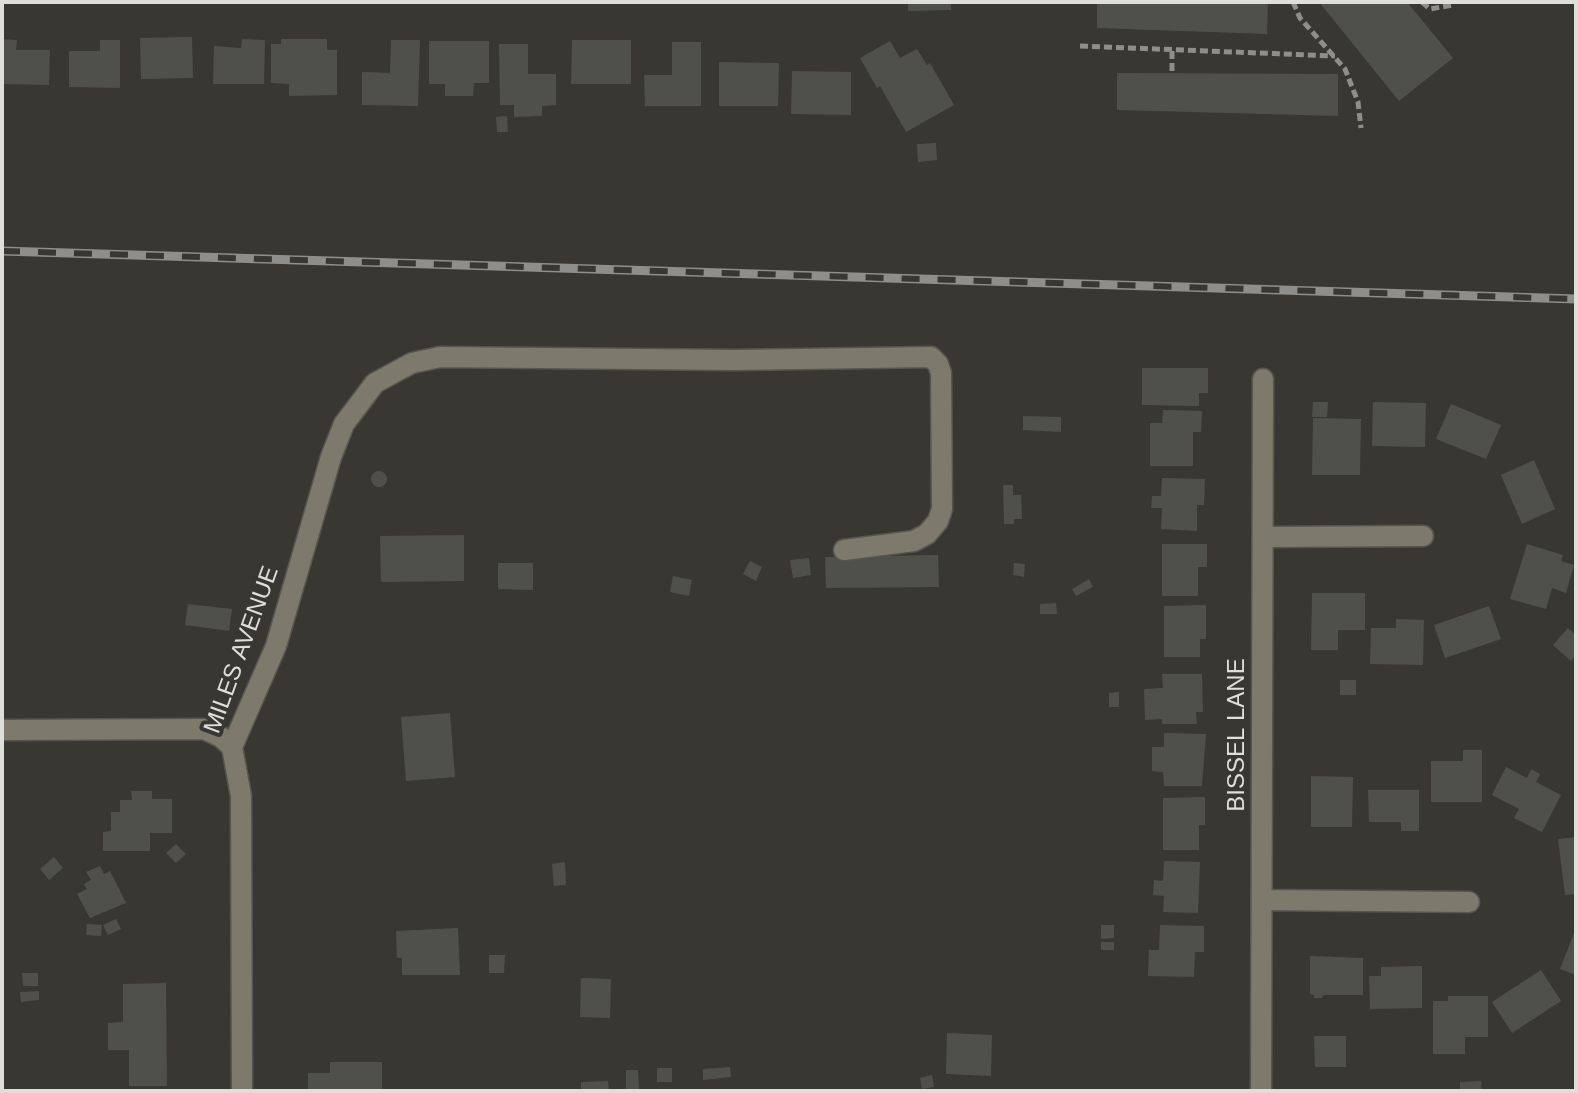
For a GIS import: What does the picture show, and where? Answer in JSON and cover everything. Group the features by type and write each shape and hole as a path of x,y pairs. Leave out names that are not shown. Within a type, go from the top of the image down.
{"street":[{"name":"MILES AVENUE","path":"242,1091 241,796 232,747 276,646 331,457 344,424 375,383 394,370 440,357 735,360 931,357 941,373 942,509 938,521 927,534 914,541 844,550"},
{"name":"BISSEL LANE","path":"1261,1091 1263,379"},
{"path":"1264,537 1423,536"},
{"path":"2,730 204,729 221,737 232,747"},
{"path":"1263,900 1469,902"}],"path":[{"path":"1293,2 1300,18 1335,56 1353,86 1361,128"},
{"path":"1422,2 1430,9 1453,5"},
{"path":"1080,46 1335,56"},
{"path":"1172,51 1172,73"}],"building":[{"path":"908,2 951,2 951,10 908,11"},
{"path":"1097,2 1268,2 1267,34 1097,28"},
{"path":"1319,2 1407,2 1453,58 1399,101"},
{"path":"192,37 193,78 141,79 140,38"},
{"path":"2,39 17,40 16,50 50,50 49,85 2,84"},
{"path":"242,39 265,40 264,84 213,84 214,46 241,48"},
{"path":"281,39 327,39 327,50 337,50 337,95 289,96 289,84 271,83 271,44 281,44"},
{"path":"100,40 120,40 120,88 69,87 69,51 100,51"},
{"path":"391,40 420,40 418,106 362,105 362,72 390,73"},
{"path":"572,40 631,40 631,84 571,84"},
{"path":"429,41 489,41 489,83 474,83 473,96 445,96 445,84 429,84"},
{"path":"890,41 900,58 917,49 927,65 930,63 954,105 906,132 860,58"},
{"path":"672,42 701,42 701,106 645,106 644,75 672,75"},
{"path":"499,44 528,44 528,74 556,74 556,105 542,106 542,116 514,117 514,105 500,105"},
{"path":"719,62 779,63 778,106 719,106"},
{"path":"792,71 851,72 851,115 791,114"},
{"path":"1117,73 1338,74 1338,116 1117,110"},
{"path":"507,116 508,132 497,132 496,117"},
{"path":"936,143 937,160 918,162 917,144"},
{"path":"1142,368 1208,368 1208,393 1199,393 1199,406 1142,405"},
{"path":"1313,402 1328,402 1327,417 1312,417"},
{"path":"1373,402 1426,403 1425,447 1372,446"},
{"path":"1451,404 1501,425 1486,459 1436,439"},
{"path":"1163,410 1202,411 1201,432 1193,432 1193,466 1150,466 1150,423 1162,423"},
{"path":"1023,416 1061,417 1061,432 1023,430"},
{"path":"1313,418 1361,419 1360,475 1312,475"},
{"path":"1534,460 1555,509 1522,524 1501,475"},
{"path":"379,471 387,479 379,487 371,479"},
{"path":"1162,478 1205,479 1204,505 1197,505 1197,531 1161,529 1162,508 1151,508 1152,496 1161,496"},
{"path":"1003,485 1013,485 1013,495 1021,495 1022,519 1014,519 1014,524 1004,524"},
{"path":"464,535 464,581 381,582 380,536"},
{"path":"1162,544 1207,544 1207,567 1198,567 1198,596 1162,596"},
{"path":"1527,544 1563,555 1561,561 1574,565 1566,593 1552,588 1546,609 1510,599"},
{"path":"938,555 939,587 826,588 825,557"},
{"path":"809,558 811,575 793,578 790,560"},
{"path":"750,561 762,567 756,581 743,574"},
{"path":"498,563 533,563 533,590 498,589"},
{"path":"1014,563 1025,564 1024,577 1013,575"},
{"path":"673,576 692,580 689,596 670,592"},
{"path":"1089,579 1093,587 1076,596 1072,589"},
{"path":"1312,593 1365,593 1365,630 1338,630 1338,650 1311,650"},
{"path":"1056,603 1057,614 1040,614 1040,604"},
{"path":"188,604 232,609 229,631 185,625"},
{"path":"1206,605 1206,639 1200,639 1200,657 1164,657 1164,606"},
{"path":"1489,606 1501,639 1445,658 1434,625"},
{"path":"1396,619 1424,620 1423,665 1370,664 1371,628 1396,628"},
{"path":"1568,628 1576,635 1576,655 1571,661 1553,645"},
{"path":"1162,674 1202,674 1203,712 1196,712 1197,724 1162,724 1162,719 1145,720 1144,689 1163,688"},
{"path":"1340,680 1356,680 1356,695 1340,695"},
{"path":"1119,692 1119,707 1109,707 1109,693"},
{"path":"450,713 455,777 406,781 401,717"},
{"path":"1164,733 1206,734 1202,786 1164,786 1163,772 1152,771 1152,747 1164,747"},
{"path":"1463,750 1482,750 1482,802 1431,802 1431,761 1463,761"},
{"path":"1506,767 1527,778 1531,769 1540,774 1536,782 1561,795 1542,832 1514,818 1519,809 1492,795"},
{"path":"1311,776 1353,777 1352,827 1311,827"},
{"path":"1368,790 1419,790 1419,831 1401,831 1401,822 1369,822"},
{"path":"131,791 152,791 152,799 172,799 172,833 150,833 150,851 103,851 103,832 111,831 111,812 120,812 120,800 132,800"},
{"path":"1205,797 1205,825 1199,825 1199,850 1163,850 1163,798"},
{"path":"1576,837 1576,894 1565,895 1558,839"},
{"path":"176,844 186,854 176,863 166,853"},
{"path":"54,857 63,868 49,880 40,869"},
{"path":"1164,861 1200,862 1198,913 1163,912 1164,896 1153,895 1154,880 1163,881"},
{"path":"565,862 566,885 554,886 552,864"},
{"path":"100,866 104,874 110,871 126,903 90,918 77,894 87,889 84,884 91,880 86,872"},
{"path":"116,919 121,929 108,935 103,925"},
{"path":"87,924 102,925 101,936 86,935"},
{"path":"1101,925 1114,925 1114,938 1101,939"},
{"path":"1160,925 1204,926 1204,952 1195,952 1194,977 1148,976 1149,950 1159,950"},
{"path":"458,928 460,975 402,975 402,958 397,958 396,931"},
{"path":"1576,928 1576,975 1560,969"},
{"path":"1101,942 1114,942 1114,950 1101,950"},
{"path":"489,955 505,955 504,973 489,973"},
{"path":"1310,956 1363,958 1363,995 1323,995 1322,998 1314,998 1310,994"},
{"path":"1422,966 1422,1008 1370,1009 1369,976 1381,976 1381,967"},
{"path":"1541,970 1561,1001 1512,1033 1492,1002"},
{"path":"22,973 38,973 38,986 23,986"},
{"path":"581,978 611,979 610,1018 580,1017"},
{"path":"166,983 167,1086 129,1086 129,1050 108,1050 108,1023 123,1022 123,984"},
{"path":"39,991 39,1000 21,1002 20,992"},
{"path":"1448,996 1488,996 1488,1037 1465,1037 1465,1054 1433,1054 1433,1001 1448,1001"},
{"path":"947,1033 992,1035 991,1076 946,1074"},
{"path":"1314,1036 1346,1036 1346,1067 1315,1067"},
{"path":"330,1062 382,1062 382,1091 308,1091 308,1073 330,1073"},
{"path":"730,1067 731,1077 703,1080 703,1069"},
{"path":"657,1068 672,1068 672,1082 657,1082"},
{"path":"626,1070 638,1070 639,1089 626,1089"},
{"path":"932,1075 934,1087 922,1089 920,1078"},
{"path":"608,1081 609,1091 581,1091 581,1082"},
{"path":"1481,1081 1482,1091 1460,1091 1460,1082"}],"railway":[{"path":"2,251 1576,299"}]}
